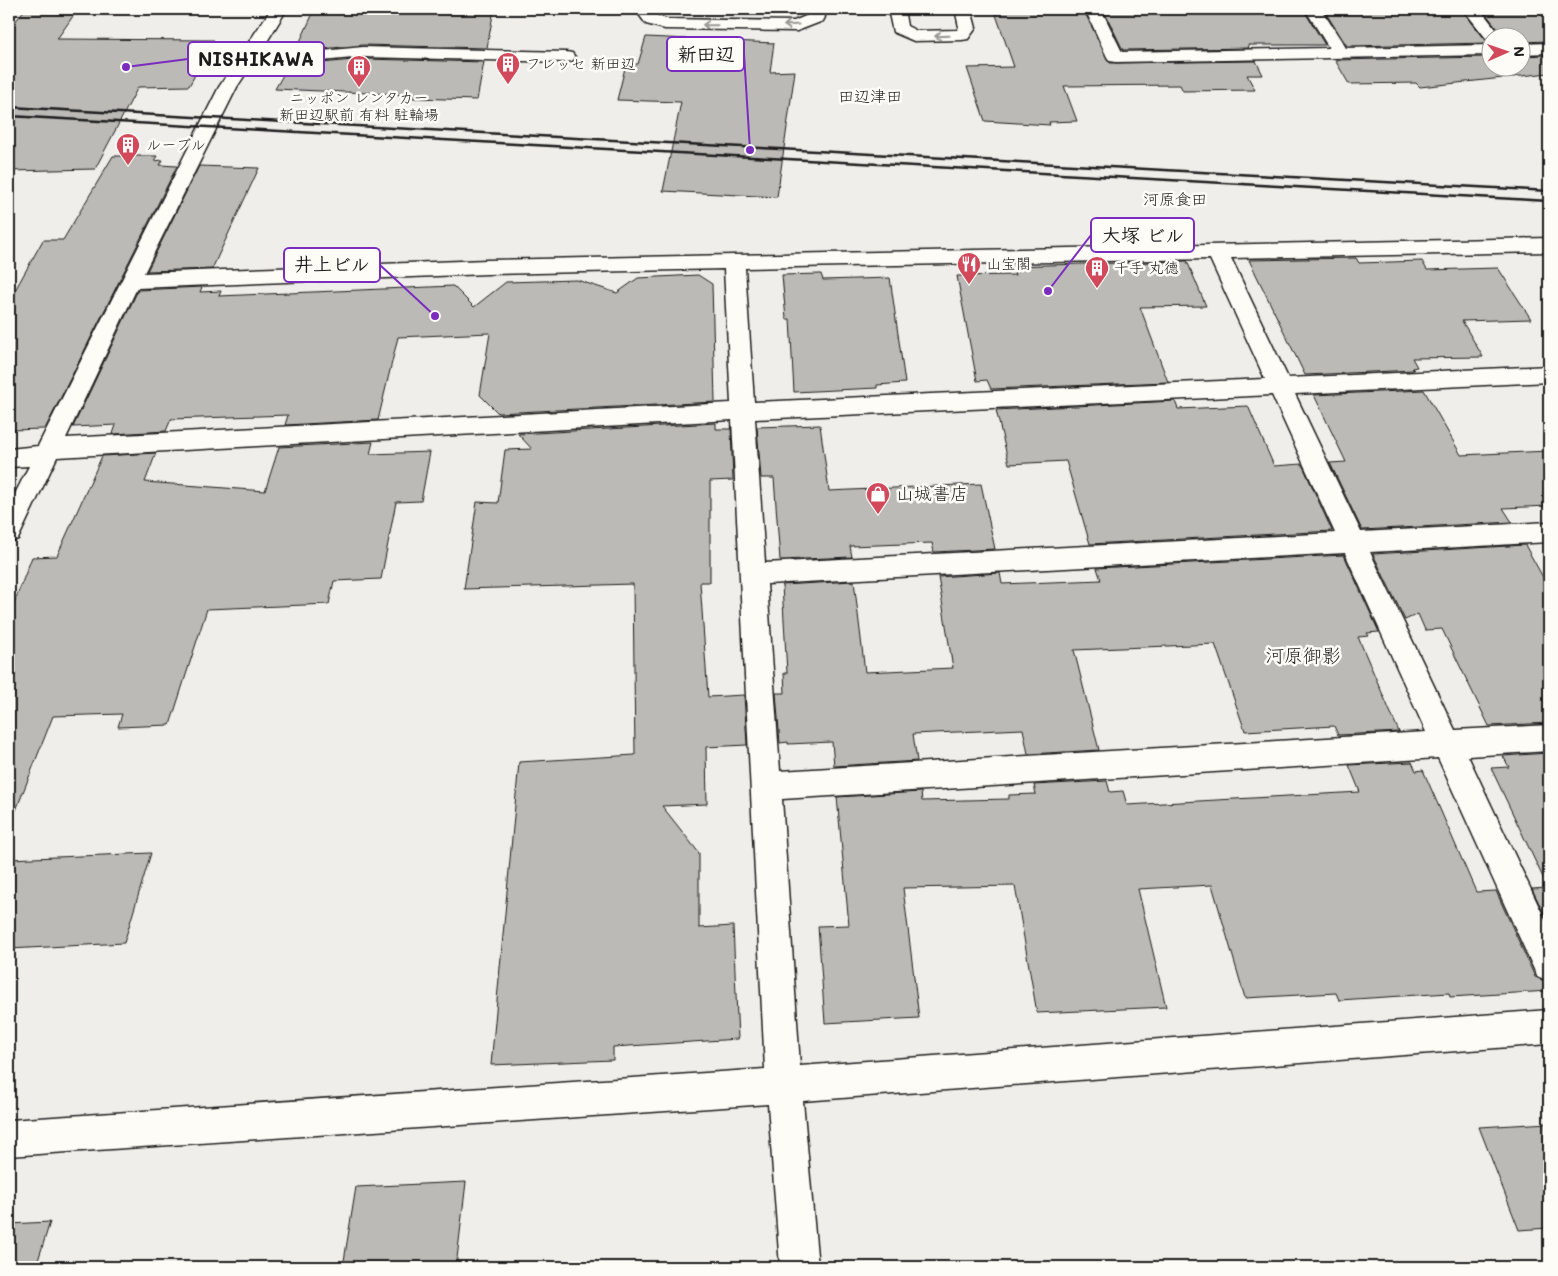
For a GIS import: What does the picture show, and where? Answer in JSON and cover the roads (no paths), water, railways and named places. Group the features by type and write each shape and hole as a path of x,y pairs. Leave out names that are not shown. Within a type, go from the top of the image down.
{"street":[{"path":"9,532 130,281 228,88 269,31 279,9"},
{"path":"643,9 652,20 664,24 797,26 816,17 816,9"},
{"path":"896,9 899,28 914,36 962,35 968,28 963,9"},
{"path":"1093,9 1116,57 1480,50"},
{"path":"1313,9 1342,54"},
{"path":"1470,9 1486,28"},
{"path":"1530,49 1549,48"},
{"path":"252,54 322,56 363,52 566,57"},
{"path":"130,281 734,261 1218,254 1549,245"},
{"path":"1218,254 1549,964"},
{"path":"734,261 784,1085 799,1267"},
{"path":"9,458 47,451 743,411 1549,374"},
{"path":"753,574 1549,532"},
{"path":"766,786 1549,738"},
{"path":"9,1138 784,1085 1549,1026"}],"railway":[{"path":"9,107 1549,191"},
{"path":"9,116 1549,201"}],"place":[{"name":"NISHIKAWA","path":"126,67"},
{"name":"フレッセ 新田辺","path":"508,85"},
{"name":"ニッポン レンタカー 新田辺駅前 有料 駐輪場","path":"359,88"},
{"name":"新田辺","path":"750,150"},
{"name":"ルーブル","path":"128,166"},
{"name":"山宝閣","path":"969,285"},
{"name":"千手 丸德","path":"1097,289"},
{"name":"大塚 ビル","path":"1048,291"},
{"name":"井上ビル","path":"435,316"},
{"name":"山城書店","path":"878,515"}],"district":[{"name":"田辺津田","path":"870,96"},
{"name":"河原食田","path":"1175,199"},
{"name":"河原御影","path":"1303,655"}]}
